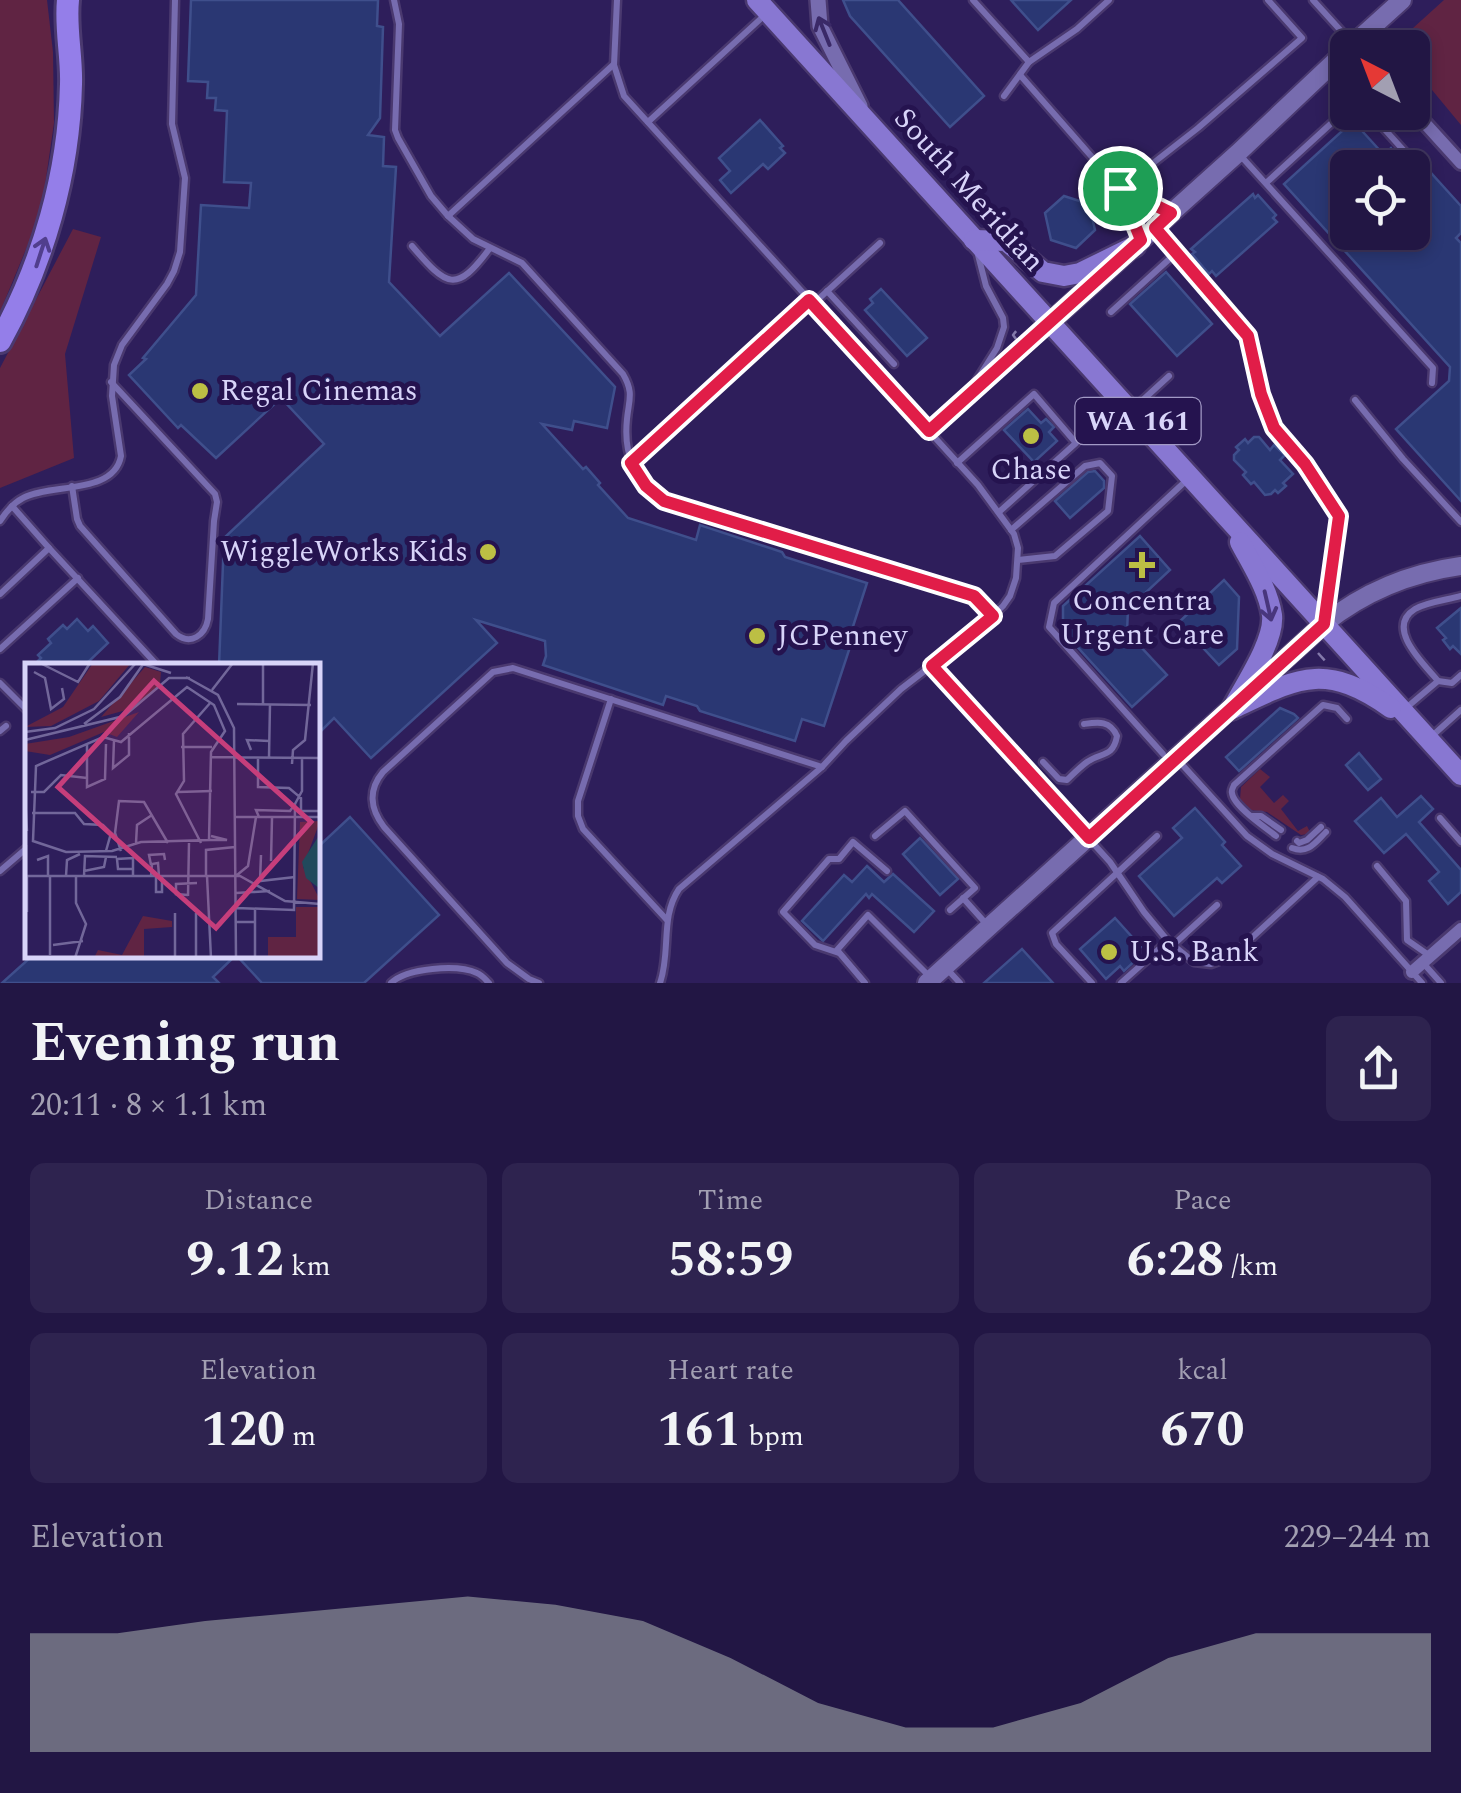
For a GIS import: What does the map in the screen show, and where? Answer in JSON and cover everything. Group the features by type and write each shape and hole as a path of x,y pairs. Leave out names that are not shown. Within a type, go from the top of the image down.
{"highway":[{"path":"0,341 36,269 58,186 71,83 66,3"}],"main road":[{"path":"1370,30 1402,0"},
{"name":"South Meridian","path":"769,4 868,123 1461,775"},
{"path":"1050,323 1330,67"},
{"path":"974,240 1006,240 1043,272 1064,276 1080,273 1144,238"},
{"path":"1227,518 1262,584 1272,617 1265,647 1232,709"},
{"path":"935,976 1089,838 1170,756 1232,709 1345,607 1414,576 1461,566"},
{"path":"1232,709 1296,680 1327,679 1358,688 1416,725"}],"street":[{"path":"818,0 820,26 868,123"},
{"path":"1430,129 1461,163"},
{"path":"1422,969 1461,929"}],"lane":[{"path":"0,521 12,506 30,496 108,478 120,464 112,382 114,365 122,345 167,284 180,252 185,178 172,124 175,0"},
{"path":"394,0 399,24 395,130 430,196 448,216 473,239 522,263 623,374 630,387 626,435 631,463 646,486 664,501 974,596 993,616"},
{"path":"617,0 614,64 624,96 958,462 999,512 1018,548 1010,596 993,616 876,712 822,768 680,888 672,900 660,983"},
{"path":"973,0 1029,62"},
{"path":"1004,96 1029,62 1077,29 1109,0"},
{"path":"1120,188 1198,128 1302,38 1268,0"},
{"path":"1313,0 1338,30"},
{"path":"648,122 769,4"},
{"path":"448,216 614,64"},
{"path":"1020,75 1120,188 1144,238 1176,252 1248,336 1261,394 1274,428 1305,464 1339,516 1324,624"},
{"path":"1266,183 1330,124"},
{"path":"1385,130 1403,150"},
{"path":"1238,153 1433,368 1432,383"},
{"path":"1120,188 1171,213"},
{"path":"965,399 997,348 1004,327 986,286 974,240"},
{"path":"631,463 880,243"},
{"path":"412,246 430,268 447,279 462,278 472,272 490,248"},
{"path":"1111,312 1176,252"},
{"path":"828,291 894,364"},
{"path":"929,431 1050,323"},
{"path":"1130,411 1169,376"},
{"path":"72,486 80,526 176,634 190,640 204,631 208,619 215,494 112,382"},
{"path":"958,462 1034,394 1076,443 999,512"},
{"path":"1355,400 1461,522"},
{"path":"1011,530 1085,466 1100,462 1112,476 1108,511 1055,556 1018,560"},
{"path":"1190,478 1054,603 1049,627 1247,836 1272,854 1318,877 1441,983"},
{"path":"12,506 155,663"},
{"path":"0,594 49,548"},
{"path":"0,649 78,578"},
{"path":"1461,596 1415,609 1405,620 1403,631 1410,647 1438,681 1452,683 1461,675"},
{"path":"932,666 1089,838 1170,943 1194,962 1203,964 1232,956 1318,877"},
{"path":"539,983 507,962 384,827 372,802 383,772 493,672 513,668 822,768"},
{"path":"1416,725 1438,681"},
{"path":"0,684 25,708"},
{"path":"611,699 578,801 578,816 584,829 668,921"},
{"path":"1279,833 1250,816 1232,798 1234,785 1322,705 1337,708 1348,719"},
{"path":"1416,725 1461,710"},
{"path":"1043,762 1064,780 1090,759 1108,753 1116,742 1114,731 1100,721 1084,724"},
{"path":"876,836 905,810 975,888 950,910"},
{"path":"1440,818 1461,842"},
{"path":"1294,845 1324,830"},
{"path":"1092,983 1052,938 1052,933 1157,836"},
{"path":"864,983 839,953 816,945 783,912 829,859 839,859 853,842 886,871"},
{"path":"0,871 25,850"},
{"path":"1376,866 1406,900 1407,940 1422,969"},
{"path":"963,898 989,927"},
{"path":"1121,983 1218,904"},
{"path":"839,953 837,950 868,915 935,976 960,983"},
{"path":"391,983 421,970 461,970 475,972 489,983"}],"path":[{"path":"1016,340 1012,335 1018,330"}],"shaded area":[{"path":"0,0 47,0 53,52 54,123 41,213 0,312"},
{"path":"1444,0 1461,0 1461,125 1430,88 1430,30 1411,30"},
{"path":"73,229 101,237 65,354 74,458 0,488 0,368"},
{"path":"1260,769 1270,777 1260,787 1274,803 1283,795 1289,801 1281,809 1298,831 1307,826 1308,834 1301,835 1267,812 1250,810 1240,799 1241,787"}],"building":[{"path":"191,0 378,0 377,26 383,27 380,118 368,135 384,137 383,166 396,167 389,282 440,336 509,273 615,387 607,428 574,421 572,430 542,424 583,469 586,467 628,518 696,540 700,525 867,583 824,726 802,719 795,741 666,696 663,705 543,665 545,641 476,620 497,643 371,758 334,718 320,732 320,663 219,663 224,538 324,444 281,398 216,458 181,425 178,428 129,375 196,295 201,205 249,208 251,183 224,182 227,111 215,110 216,98 207,98 208,82 188,81"},
{"path":"843,0 898,0 984,96 950,127 850,16"},
{"path":"1011,0 1071,0 1038,30"},
{"path":"760,120 785,153 768,169 763,164 731,193 720,180 730,171 719,158"},
{"path":"1343,130 1361,130 1379,150 1330,150 1330,235 1284,184"},
{"path":"1430,172 1461,206 1461,233 1456,238 1461,243 1461,501 1396,429 1449,381 1450,367 1344,250 1430,250"},
{"path":"1253,194 1276,215 1273,218 1277,222 1216,276 1212,271 1209,274 1191,249"},
{"path":"1064,196 1089,204 1095,230 1076,248 1051,240 1045,213"},
{"path":"1166,272 1212,324 1177,356 1130,304"},
{"path":"881,289 927,338 907,356 865,310"},
{"name":"Chase","path":"1028,409 1041,423 1046,419 1054,427 1049,432 1057,441 1034,462 1004,430"},
{"path":"1259,437 1270,450 1274,445 1285,455 1280,460 1293,474 1278,493 1275,490 1265,495 1243,475 1246,472 1234,460 1239,450 1236,447"},
{"path":"1095,471 1104,481 1104,488 1070,518 1055,501 1088,472"},
{"path":"1140,536 1170,570 1128,609 1127,632 1167,675 1132,707 1062,630 1063,606"},
{"path":"1224,580 1239,597 1237,649 1219,665 1179,622"},
{"path":"1461,608 1461,654 1453,646 1450,649 1437,628"},
{"path":"77,619 88,631 93,626 108,643 87,663 36,663 41,658 38,655 51,643 48,639 63,625 67,629"},
{"path":"1280,708 1298,718 1239,771 1226,757"},
{"path":"1359,753 1381,779 1368,790 1346,765"},
{"path":"1421,796 1433,809 1419,822 1461,870 1461,892 1448,904 1429,881 1439,872 1406,834 1384,853 1355,821 1381,798 1397,817"},
{"path":"1195,808 1241,866 1222,883 1217,878 1174,916 1139,876 1182,838 1173,828"},
{"path":"350,817 439,915 364,983 262,983 239,958 320,958 320,845"},
{"path":"920,838 958,879 940,895 903,854"},
{"path":"867,866 884,882 893,874 934,911 914,932 872,894 869,898 866,894 823,941 802,921 844,875 852,882"},
{"name":"U.S. Bank","path":"1115,918 1141,947 1133,955 1137,959 1124,971 1120,966 1106,979 1080,949"},
{"path":"1022,949 1053,983 984,983"},
{"path":"30,958 233,958 213,977 219,983 2,983"}],"place":[{"name":"Regal Cinemas","path":"200,391"},
{"name":"Chase","path":"1031,436"},
{"name":"WiggleWorks Kids","path":"488,552"},
{"name":"Concentra Urgent Care","path":"1142,565"},
{"name":"JCPenney","path":"757,636"},
{"name":"U.S. Bank","path":"1109,952"}],"route":[{"path":"1120,188 1171,213 1155,228 1248,336 1261,394 1274,428 1305,464 1339,516 1324,624 1089,838 932,666 993,616 974,596 664,501 646,486 631,463 809,300 929,431 1141,240 1120,188"}]}
